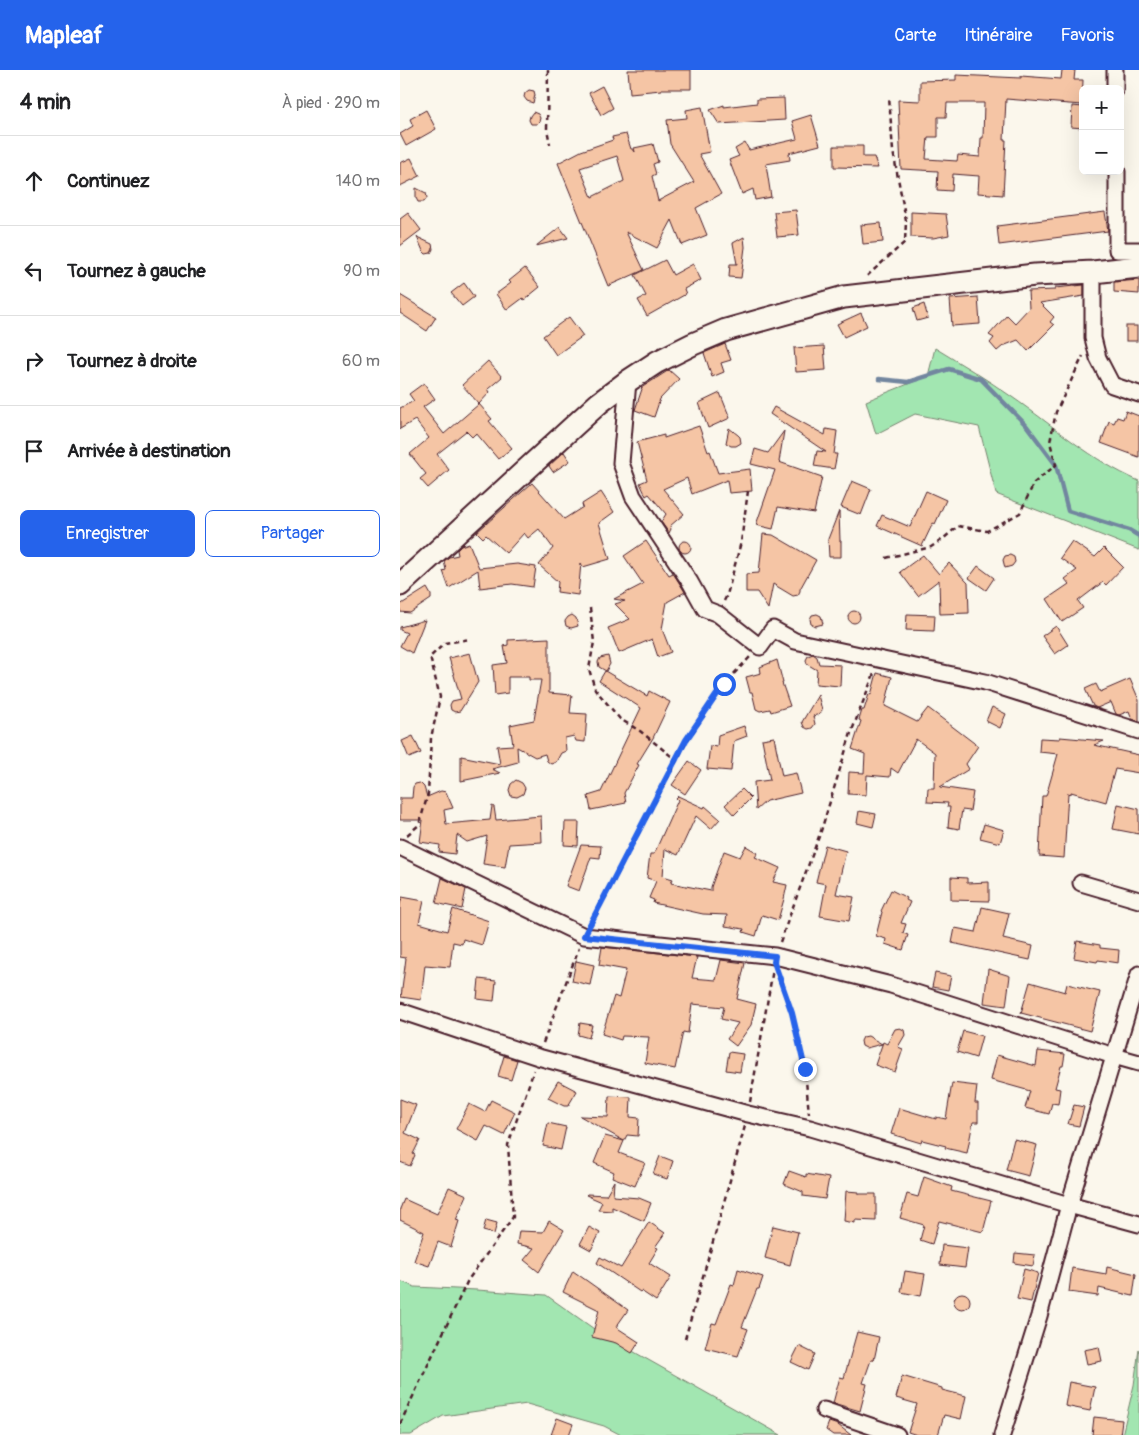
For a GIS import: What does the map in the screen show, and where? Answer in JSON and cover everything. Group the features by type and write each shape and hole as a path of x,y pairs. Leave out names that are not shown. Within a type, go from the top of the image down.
{"highway":[{"path":"400,584 599,403 657,362 693,344 726,330 844,297 1036,275 1139,267"}],"street":[{"path":"1115,70 1115,85"},
{"path":"1117,175 1117,250 1139,250"},
{"path":"1093,272 1093,338 1098,358 1112,385 1139,394"},
{"path":"628,381 621,463 633,496 690,582 705,609 718,614 760,647 773,629 796,641 985,682 1139,731"},
{"path":"403,841 584,936 774,959 890,985 1139,1063"},
{"path":"1081,883 1139,900"},
{"path":"1002,1435 1040,1316 1069,1205 1139,974"},
{"path":"400,1011 538,1057 748,1114 810,1128 1139,1224"},
{"path":"824,1410 897,1435"}],"path":[{"path":"548,70 547,129 550,144"},
{"path":"864,279 905,242 906,221 893,151 889,97"},
{"path":"886,558 931,548 958,526 986,531 1020,513 1034,483 1056,465 1050,442 1056,412 1093,338"},
{"path":"718,614 728,595 741,542 748,492"},
{"path":"590,608 594,642 588,669 595,689 620,719 640,731 676,760"},
{"path":"403,841 419,825 428,794 431,738 440,698 430,657 445,643 472,639"},
{"path":"400,1424 468,1280 513,1217 508,1145 538,1057 584,936 686,740 724,684 760,647"},
{"path":"685,1339 748,1114 774,959 821,831 851,733 880,659"},
{"path":"774,959 792,1013 805,1069 810,1128"}],"green space":[{"path":"935,348 1003,390 1105,464 1139,481 1139,550 996,494 979,427 915,414 876,434 866,401 928,376"},
{"path":"400,1281 415,1287 546,1295 597,1331 781,1435 621,1435 604,1426 527,1404 443,1416 411,1435 400,1435"},
{"path":"1139,1349 1139,1435 1122,1435 1134,1385"}],"building":[{"path":"628,70 691,70 691,89 661,89 630,93"},
{"path":"1062,70 1075,70 1074,80 1083,80 1083,85 1079,85 1079,105 1006,99 1003,195 978,193 979,176 953,174 952,191 937,190 938,171 901,169 898,100 920,101 920,81 956,80 956,75 1021,78 1021,76 1061,79","holes":["947,103 984,103 983,138 981,138 980,157 958,155 957,161 926,159 928,137 938,137 938,117 946,117"]},
{"path":"602,86 613,108 601,115 589,93"},
{"path":"529,90 534,91 533,103 527,101 524,97 525,93"},
{"path":"784,98 785,120 719,124 710,110 724,105 724,107 757,103 757,99"},
{"path":"1072,106 1079,107 1079,128 1071,127"},
{"path":"702,107 710,152 699,154 721,194 696,208 707,235 682,245 672,220 657,248 626,232 644,270 608,286 558,163 581,151 613,140 612,137 626,134 631,149 635,152 634,148 653,144 658,162 653,164 656,174 652,176 658,201 694,182 670,144 667,120 687,118 686,110","holes":["617,156 624,181 592,197 580,168"]},
{"path":"426,110 436,129 406,146 400,134 413,126 410,119"},
{"path":"533,112 538,114 540,118 537,124 531,124 529,120"},
{"path":"811,115 820,145 789,153 790,160 766,164 771,197 755,200 753,189 742,194 729,160 739,156 735,149 745,143 749,150 797,139 792,121"},
{"path":"834,146 863,146 863,157 874,157 878,168 834,167"},
{"path":"411,158 420,176 400,186 400,163"},
{"path":"416,188 426,193 427,198 424,202 418,202"},
{"path":"796,210 799,235 777,237 774,212"},
{"path":"911,212 946,214 949,235 933,238 911,237"},
{"path":"1105,212 1108,231 999,245 997,226"},
{"path":"408,213 421,230 400,246 400,219"},
{"path":"881,223 883,242 863,244 861,225"},
{"path":"560,227 568,238 536,246"},
{"path":"417,237 432,244 433,249 431,253 426,254 423,251"},
{"path":"744,237 745,247 741,278 729,277 730,264 737,264 733,243"},
{"path":"665,260 673,275 693,264 701,280 684,289 686,294 647,316 638,300 646,296 635,275"},
{"path":"525,268 540,287 524,300 523,298 507,310 496,294 511,283 509,281"},
{"path":"1139,280 1139,294 1114,292 1114,282"},
{"path":"464,283 474,297 462,306 451,293"},
{"path":"1084,285 1084,296 1040,303 1054,317 1050,322 1054,325 1028,351 1018,340 1003,346 997,351 990,343 994,338 989,335 1007,315 1015,323 1029,308 1028,291 1055,290 1055,288"},
{"path":"400,295 436,317 427,331 400,313"},
{"path":"978,297 980,324 952,326 950,299"},
{"path":"924,304 928,318 917,321 913,308"},
{"path":"861,313 867,326 844,337 837,324"},
{"path":"569,317 583,336 556,355 543,336"},
{"path":"1126,326 1137,326 1137,341 1126,341"},
{"path":"725,344 731,360 721,363 724,372 712,377 704,353"},
{"path":"824,346 826,370 796,372 794,348"},
{"path":"488,361 502,377 488,389 490,392 479,404 462,385"},
{"path":"669,370 679,379 660,399 654,417 635,410 641,388"},
{"path":"424,383 435,399 423,407 444,434 479,404 492,419 489,421 512,448 498,459 476,433 472,437 466,431 437,454 449,470 428,488 420,479 426,474 410,454 429,438 415,420 400,429 400,408 414,401 409,394"},
{"path":"720,393 730,418 708,428 699,403"},
{"path":"774,407 825,435 826,429 837,431 834,454 837,454 834,469 814,466 817,451 826,452 770,414"},
{"path":"1126,411 1139,416 1139,457 1101,443 1109,421 1114,423 1117,417 1123,419"},
{"path":"699,426 718,473 750,469 752,491 729,493 727,480 692,494 687,478 663,489 684,514 670,526 669,533 661,522 666,514 649,494 646,496 640,483 647,480 637,442 664,435 664,438"},
{"path":"729,428 740,437 741,443 736,446 726,443"},
{"path":"784,431 779,462 822,477 814,513 778,507 773,529 756,525 775,470 751,464 755,449 768,453"},
{"path":"564,452 570,461 553,472 549,466"},
{"path":"852,481 871,489 861,515 841,507"},
{"path":"532,483 564,519 583,507 582,504 601,492 614,512 599,523 610,559 583,567 581,563 578,595 557,592 558,582 539,565 553,548 539,529 528,538 524,533 506,553 486,535 483,538 477,532"},
{"path":"926,491 946,500 922,546 877,526 882,515 910,527"},
{"path":"839,511 841,557 829,557 828,539"},
{"path":"763,534 773,535 816,560 798,595 793,596 773,584 768,609 757,592 746,592 746,574 759,573"},
{"path":"646,541 669,575 673,573 685,592 667,602 662,629 671,652 658,657 652,639 619,653 608,628 630,619 615,604 625,601 614,599 643,584 624,556"},
{"path":"685,541 691,547 685,553 679,547"},
{"path":"1072,541 1095,557 1104,548 1123,567 1106,585 1103,582 1078,601 1083,608 1062,622 1047,599 1069,584 1065,579 1077,570 1060,558"},
{"path":"469,543 479,568 517,564 536,567 533,587 512,584 480,588 478,570 449,588 443,571 446,570 444,561 449,557 458,555 457,550"},
{"path":"923,555 939,574 949,563 968,583 969,613 940,614 939,580 918,596 900,572"},
{"path":"1010,555 1014,557 1015,562 1012,566 1005,568 1003,560 1005,556"},
{"path":"978,566 994,578 986,590 969,578"},
{"path":"427,588 431,599 410,613 400,612 400,605"},
{"path":"854,611 860,617 854,623 848,617"},
{"path":"817,614 821,616 823,624 815,626 811,624 810,619 812,615"},
{"path":"907,614 935,615 934,631 906,630"},
{"path":"572,615 576,618 578,626 571,628 566,626 565,621"},
{"path":"425,620 412,653 400,646 407,633 400,630 400,627"},
{"path":"1056,626 1068,645 1055,654 1042,636"},
{"path":"549,638 549,693 572,695 570,713 587,714 585,742 576,741 574,736 565,738 566,751 561,753 556,762 551,764 547,761 545,754 535,757 517,747 518,762 492,769 500,773 461,781 461,756 500,764 497,746 513,745 510,725 534,720 541,680 529,680 529,677 508,677 508,693 495,695 493,665 507,663 504,646 508,645 508,640"},
{"path":"470,653 478,682 460,711 455,712 451,710 450,705 452,701 461,699 449,658"},
{"path":"813,654 817,657 819,664 841,665 840,686 816,684 817,670 807,664 806,660 808,656"},
{"path":"608,656 610,664 606,671 599,667 598,662 600,658"},
{"path":"777,660 790,706 771,712 770,709 760,711 756,709 746,677 761,673 760,667"},
{"path":"605,671 647,696 649,691 670,702 624,793 626,803 591,810 588,796 601,792 641,708 599,681"},
{"path":"877,673 892,677 885,706 917,722 928,708 978,746 966,764 969,769 940,787 973,792 970,811 962,810 959,829 948,827 950,807 947,807 948,803 927,802 928,788 934,788 935,753 916,739 898,773 891,768 890,777 867,775 866,795 848,794 849,772 864,773 865,754 852,749 861,721 859,720 862,710 864,710 869,694 871,695"},
{"path":"1130,679 1139,700 1139,721 1132,719 1129,711 1119,715 1116,714 1111,702 1097,708 1093,706 1085,689 1096,684 1100,692"},
{"path":"818,695 822,710 820,714 813,716 815,724 812,728 808,729 804,727 802,722"},
{"path":"992,707 1006,714 1000,728 986,721"},
{"path":"744,726 747,736 734,741 731,771 707,769 710,746 717,747 718,735"},
{"path":"413,736 421,753 409,758 402,741"},
{"path":"774,737 782,776 796,773 801,793 766,801 756,810 754,782 770,780 762,739"},
{"path":"1060,737 1104,741 1094,745 1139,755 1139,773 1115,769 1106,802 1071,792 1071,794 1068,793 1064,858 1039,856 1042,796 1046,796 1058,754 1039,752 1040,738 1060,739"},
{"path":"689,761 701,770 685,794 672,785"},
{"path":"516,780 522,783 525,788 523,794 517,797 511,796 509,790 511,784"},
{"path":"420,783 424,787 427,797 441,791 446,792 453,808 444,810 446,824 490,820 492,806 494,807 496,820 541,816 542,842 509,844 505,867 483,864 487,836 467,842 457,835 455,854 439,852 440,845 420,842 423,820 400,820 400,798 412,798 413,787 415,784"},
{"path":"742,789 751,798 734,815 725,805"},
{"path":"678,796 704,808 705,806 720,819 711,829 696,816 678,855 665,849 663,876 673,879 671,883 711,891 724,851 740,857 746,846 758,853 755,857 780,868 773,882 787,885 778,920 762,915 756,936 743,932 744,929 725,926 727,915 703,914 653,903 654,900 649,898 656,881 647,878 650,854 654,854 678,800 676,798"},
{"path":"1118,804 1139,809 1139,834 1113,829"},
{"path":"859,811 876,814 873,827 857,823"},
{"path":"565,822 579,822 578,846 564,845"},
{"path":"984,824 1004,830 1000,843 980,838"},
{"path":"581,845 601,846 600,858 591,857 579,891 566,886"},
{"path":"825,845 846,851 836,894 854,897 849,921 820,916 826,884 816,882"},
{"path":"951,877 967,878 967,883 989,882 989,901 951,900"},
{"path":"442,878 466,889 462,909 436,903"},
{"path":"891,890 907,898 906,900 910,902 901,923 906,924 903,933 908,935 903,950 885,944 886,939 876,936 881,911"},
{"path":"402,897 424,901 419,923 447,931 453,909 489,921 482,945 463,939 462,944 453,942 450,967 425,965 421,1000 401,997 406,958 400,957 400,905"},
{"path":"982,907 1009,913 1003,939 1033,946 1030,960 952,943 955,928 976,932"},
{"path":"1077,941 1100,945 1100,948 1119,950 1118,963 1074,958"},
{"path":"602,947 697,957 692,978 716,980 721,960 745,963 737,999 756,1004 751,1025 736,1046 727,1039 738,1023 721,1019 724,1007 692,1004 688,1033 683,1032 675,1069 645,1063 649,1037 622,1036 621,1040 602,1034 614,996 619,998 626,970 599,965"},
{"path":"576,961 594,965 590,985 572,981"},
{"path":"988,969 1010,976 1006,1006 984,1003"},
{"path":"935,973 951,976 948,990 932,987"},
{"path":"479,979 496,981 494,1001 477,999"},
{"path":"1030,982 1065,992 1067,984 1100,992 1090,1031 1021,1013"},
{"path":"580,1023 592,1025 589,1038 578,1035"},
{"path":"900,1028 904,1030 905,1035 898,1047 903,1049 895,1072 875,1065 883,1042 887,1044 895,1029"},
{"path":"963,1031 982,1036 976,1058 957,1052"},
{"path":"868,1036 882,1044 866,1048 862,1046 861,1041 863,1037"},
{"path":"1038,1051 1065,1054 1055,1088 1060,1089 1058,1104 1052,1103 1049,1114 1025,1108 1030,1091 991,1080 997,1055 1036,1066"},
{"path":"729,1052 743,1054 740,1072 726,1070"},
{"path":"504,1056 517,1060 511,1080 498,1076"},
{"path":"558,1081 577,1091 568,1106 548,1098"},
{"path":"952,1083 977,1086 975,1103 978,1103 978,1122 973,1122 967,1153 922,1140 921,1143 891,1134 899,1108 936,1119 936,1117 946,1119"},
{"path":"609,1096 631,1097 630,1117 639,1118 638,1136 627,1135 624,1141 580,1116 608,1117"},
{"path":"400,1099 416,1105 405,1133 420,1140 413,1154 415,1155 410,1166 400,1162"},
{"path":"491,1100 515,1112 504,1135 486,1126 478,1141 456,1129 469,1104 485,1112"},
{"path":"1074,1105 1084,1107 1079,1126 1068,1124"},
{"path":"548,1123 566,1127 561,1150 543,1146"},
{"path":"605,1136 624,1141 619,1153 645,1163 635,1186 612,1177 614,1172 594,1163"},
{"path":"1014,1139 1037,1145 1029,1176 1006,1170"},
{"path":"660,1156 673,1161 667,1179 653,1174"},
{"path":"789,1171 806,1177 806,1174 829,1178 825,1199 803,1196 803,1192 784,1184"},
{"path":"924,1177 952,1187 951,1191 991,1201 983,1232 939,1221 932,1244 920,1240 924,1225 900,1218 907,1194 918,1197"},
{"path":"614,1181 613,1196 639,1198 651,1203 644,1221 612,1207 612,1211 598,1210 602,1202 586,1195 606,1195"},
{"path":"449,1187 467,1195 456,1220 459,1221 451,1247 438,1242 429,1266 414,1261 424,1232 400,1220 400,1209 404,1199 437,1214"},
{"path":"846,1191 859,1192 859,1194 876,1194 876,1221 855,1220 855,1223 844,1221"},
{"path":"486,1220 497,1223 494,1234 483,1231"},
{"path":"549,1221 564,1230 539,1272 524,1260 534,1248 517,1244 519,1231 543,1232"},
{"path":"649,1222 665,1233 655,1247 658,1248 649,1263 671,1277 656,1301 597,1263 600,1257 621,1268"},
{"path":"773,1226 798,1232 790,1265 765,1258"},
{"path":"589,1227 600,1233 591,1250 580,1244"},
{"path":"942,1245 968,1248 965,1268 940,1265"},
{"path":"1015,1253 1035,1255 1033,1266 1014,1263"},
{"path":"1107,1267 1136,1274 1133,1296 1099,1288 1098,1296 1069,1292 1072,1268 1106,1274"},
{"path":"738,1269 763,1277 742,1327 748,1329 738,1356 705,1348 712,1323 716,1324 731,1284 734,1285"},
{"path":"1024,1269 1038,1273 1031,1302 1017,1299"},
{"path":"573,1271 628,1310 616,1327 639,1342 632,1353 616,1343 592,1337 599,1310 563,1292"},
{"path":"905,1271 925,1274 921,1296 901,1292"},
{"path":"962,1293 968,1295 970,1301 968,1307 962,1309 956,1307 954,1301 956,1295"},
{"path":"857,1332 879,1337 874,1360 871,1360 863,1383 867,1384 860,1411 833,1403 840,1377 844,1378"},
{"path":"799,1346 815,1354 808,1370 791,1362"},
{"path":"1099,1347 1102,1361 1087,1364 1084,1350"},
{"path":"902,1376 966,1396 961,1419 944,1415 938,1435 917,1435 908,1432 917,1404 896,1398"},
{"path":"1069,1382 1095,1387 1090,1411 1065,1406"},
{"path":"1094,1417 1122,1420 1120,1435 1092,1435"},
{"path":"557,1418 573,1424 569,1435 551,1435"},
{"path":"829,1422 838,1425 851,1435 833,1435 826,1430"}],"waterway":[{"path":"879,379 908,382 949,369 981,379 1026,425 1056,465 1068,511 1129,530 1139,536"}],"route":[{"path":"724,684 686,740 584,936 775,956 774,962 792,1013 805,1069"}]}
